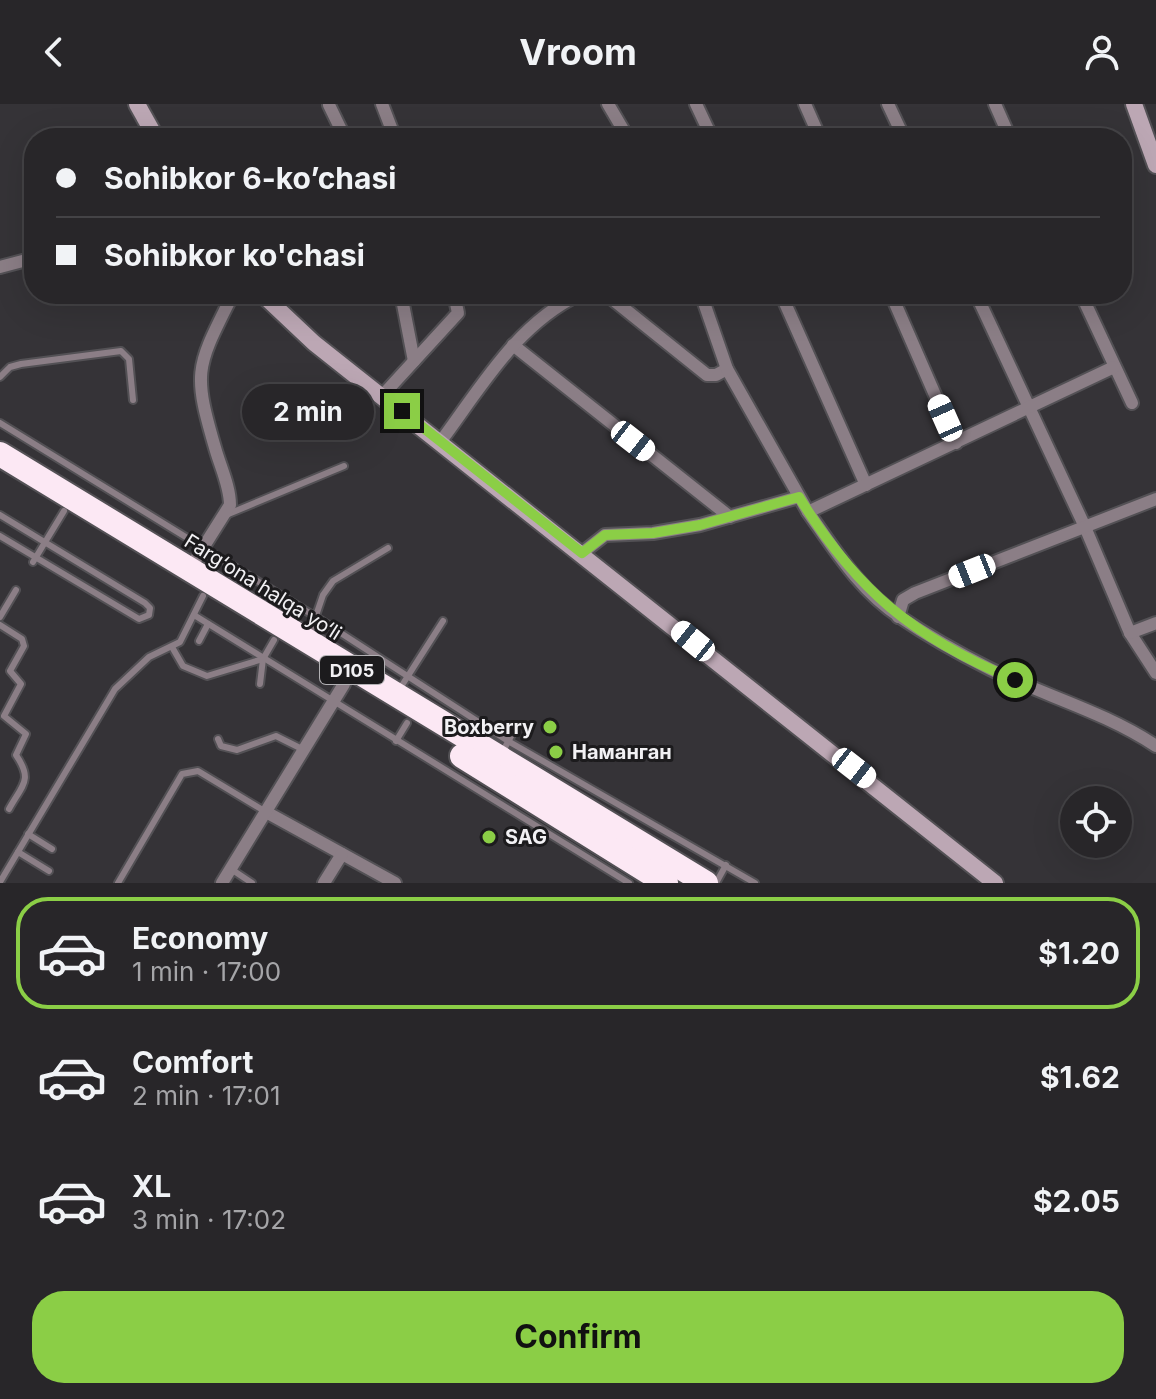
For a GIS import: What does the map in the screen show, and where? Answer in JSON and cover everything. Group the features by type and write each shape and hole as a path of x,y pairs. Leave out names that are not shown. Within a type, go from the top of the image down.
{"highway":[{"name":"Farg‘ona halqa yo‘li","path":"0,454 306,643 401,687 706,883"},
{"name":"Farg‘ona halqa yo‘li","path":"0,472 64,511 198,605 632,877 666,883"}],"street":[{"path":"137,104 150,128"},
{"path":"382,104 391,128"},
{"path":"608,104 622,128"},
{"path":"696,104 707,128"},
{"path":"805,104 816,128"},
{"path":"888,104 899,128"},
{"path":"995,104 1006,128"},
{"path":"1134,104 1156,165"},
{"path":"329,105 340,128"},
{"path":"0,267 24,261"},
{"path":"189,570 226,515 230,497 200,399 199,378 202,359 228,304"},
{"path":"273,304 314,343 995,883"},
{"path":"403,304 414,361"},
{"path":"382,396 458,313 456,304"},
{"path":"441,441 513,345 549,311 562,304"},
{"path":"618,304 707,375 716,375 727,369"},
{"path":"704,304 727,369 799,497 866,589 898,617 989,669 1116,722 1156,746"},
{"path":"785,304 866,485"},
{"path":"895,304 956,443"},
{"path":"981,304 1085,527 1130,633 1156,673"},
{"path":"1086,304 1132,403"},
{"path":"513,345 730,517"},
{"path":"808,512 1114,367"},
{"path":"582,553 605,535 653,533 730,517 799,497"},
{"path":"898,617 903,600 915,593 1156,499"},
{"path":"1130,633 1156,623"},
{"path":"222,883 339,693"},
{"path":"266,812 395,883"},
{"path":"324,883 342,854"}],"lane":[{"path":"0,377 10,367 21,364 121,351 129,359 133,400"},
{"path":"0,423 316,617 401,687 443,621"},
{"path":"226,515 344,466"},
{"path":"35,560 64,511"},
{"path":"0,515 145,603 150,608 149,615 139,619 35,560 0,536"},
{"path":"306,643 323,595 333,581 388,548"},
{"path":"0,617 16,590"},
{"path":"198,605 208,624 269,649"},
{"path":"0,882 115,689 149,657 180,642 198,605"},
{"path":"199,641 208,624"},
{"path":"0,625 24,643 10,671"},
{"path":"172,647 183,666 207,676 269,649"},
{"path":"260,684 269,649"},
{"path":"0,665 21,684 4,716 26,734 16,755 27,774 9,809"},
{"path":"517,725 503,750 755,883"},
{"path":"218,739 221,746 237,750 276,736 304,750"},
{"path":"118,883 182,774 198,771 266,812"},
{"path":"28,834 52,849"},
{"path":"18,852 49,871"},
{"path":"716,883 726,865"},
{"path":"231,869 252,883"}],"place":[{"name":"Boxberry","path":"550,727"},
{"name":"Наманган","path":"556,752"},
{"name":"SAG","path":"489,837"}],"route":[{"path":"402,411 582,553 605,535 653,533 717,522 799,497 843,562 866,589 898,617 989,669 1015,680"}]}
